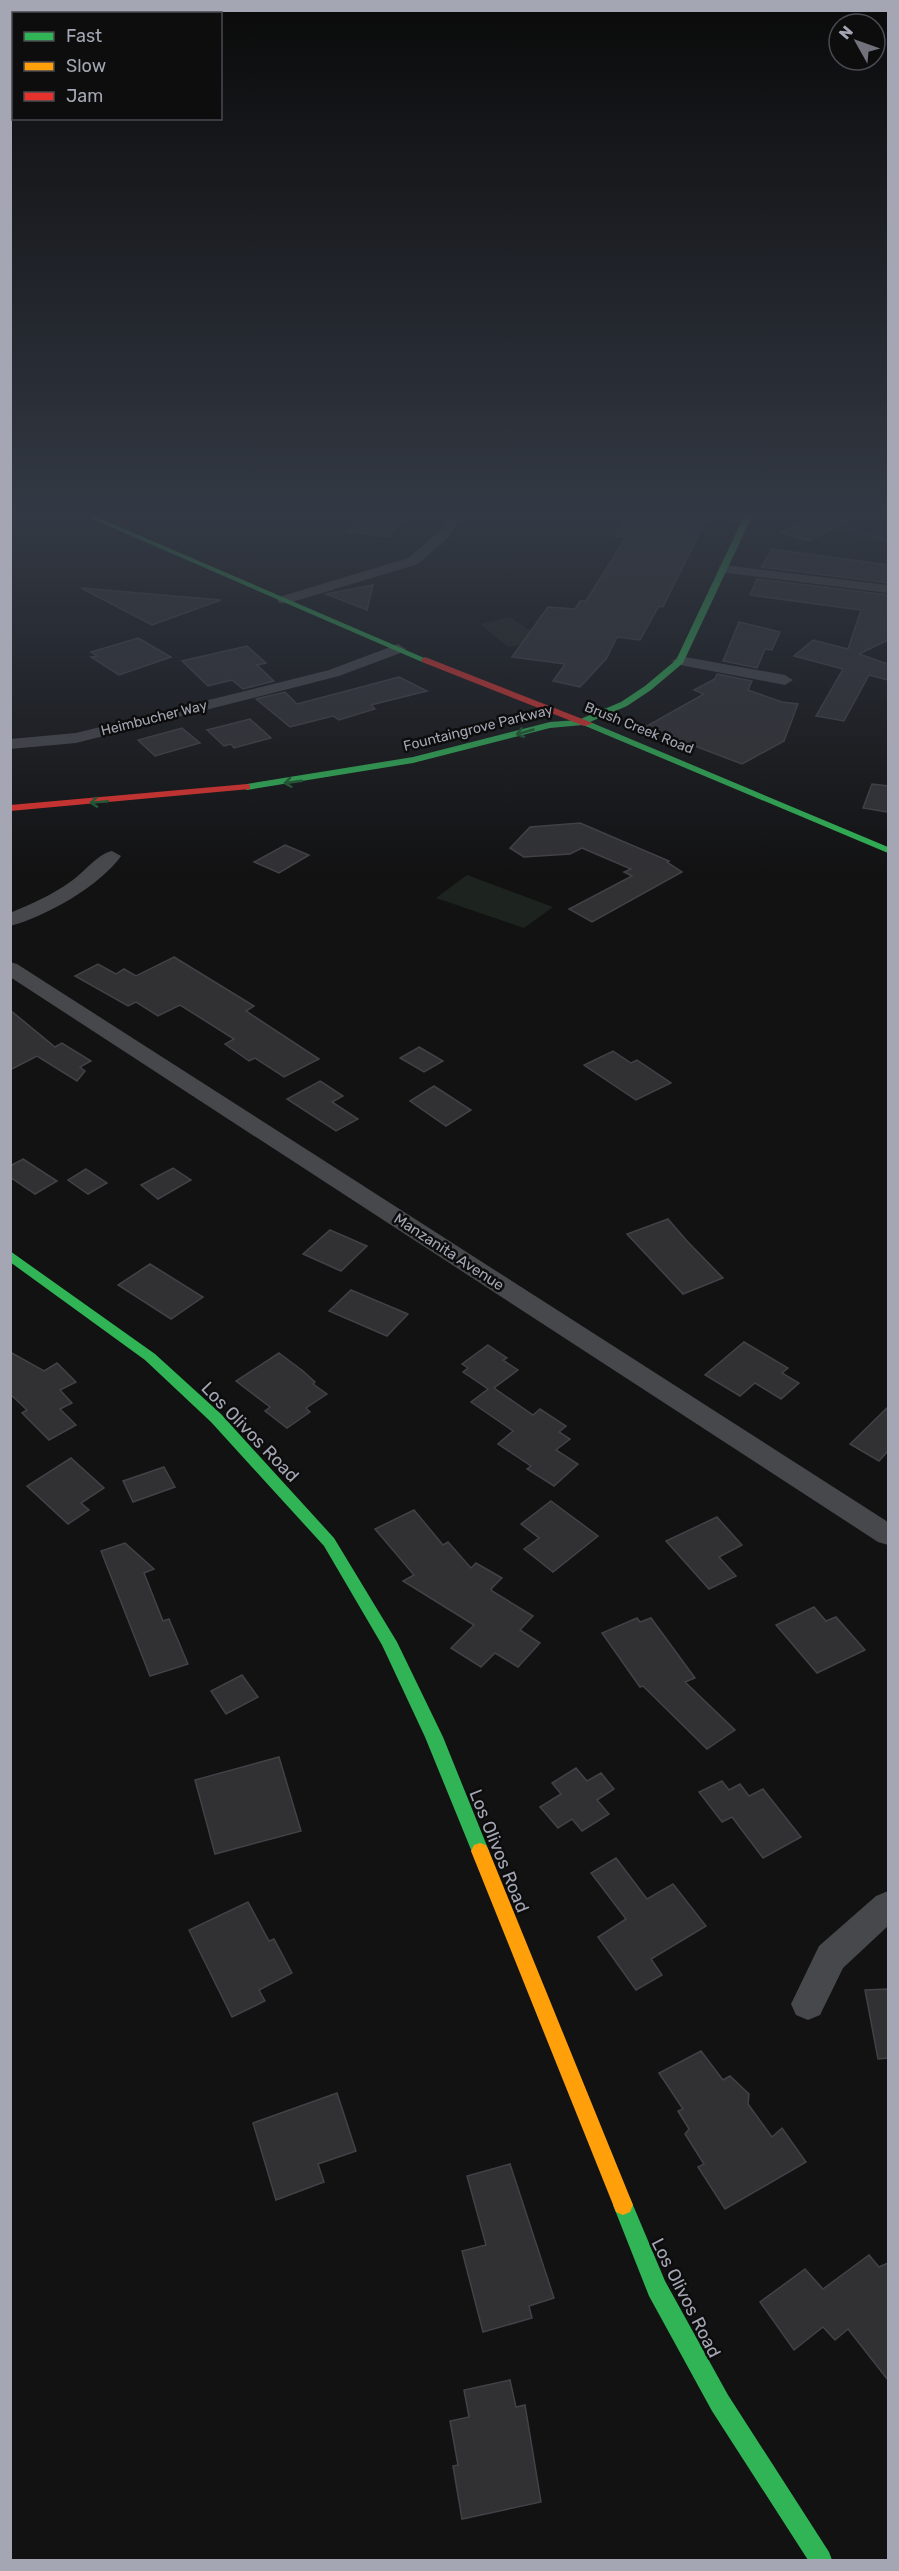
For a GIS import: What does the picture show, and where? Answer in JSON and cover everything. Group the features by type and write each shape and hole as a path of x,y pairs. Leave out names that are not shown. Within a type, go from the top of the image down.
{"street":[{"name":"Brush Creek Road","path":"358,632 888,850"},
{"path":"569,737 580,734 582,723 638,694 664,677 680,661 694,632"},
{"name":"Heimbucher Way","path":"10,744 76,738 334,673 398,649"},
{"path":"680,661 785,680"},
{"name":"Fountaingrove Parkway","path":"10,808 270,786 393,765 549,725 582,723"},
{"path":"10,920 60,898 90,879 112,856"},
{"name":"Manzanita Avenue","path":"10,968 888,1535"},
{"name":"Los Olivos Road","path":"10,1255 150,1357 216,1418 329,1542 388,1642 434,1737 657,2288 720,2403 821,2560"},
{"path":"808,2004 831,1957 888,1906"}],"shaded area":[{"path":"490,632 532,632 544,640 508,647"},
{"path":"467,875 553,907 524,928 436,898"}],"building":[{"path":"530,632 644,632 640,640 617,637 606,659 580,687 553,681 565,664 512,657"},
{"path":"735,632 780,632 772,650 765,649 757,668 723,661"},
{"path":"854,632 888,632 888,640 859,654 888,664 888,680 869,675 844,721 816,716 843,669 794,656 813,640 848,649"},
{"path":"138,638 171,657 119,675 91,657 97,656 91,652"},
{"path":"247,646 266,663 257,665 274,681 243,689 232,680 208,686 182,661"},
{"path":"717,674 752,681 748,690 782,702 798,704 784,741 742,764 645,727 704,694 694,690 715,679"},
{"path":"399,677 427,691 371,705 375,709 339,720 333,716 290,727 256,699 285,692 297,704"},
{"path":"250,719 271,738 234,748 231,744 224,746 207,730"},
{"path":"182,728 200,743 155,756 138,740"},
{"path":"872,784 888,786 888,812 863,808"},
{"path":"580,823 669,861 667,862 682,872 592,922 569,909 632,876 624,872 631,869 582,848 570,854 524,857 510,848 530,827"},
{"path":"285,845 309,855 279,873 254,862"},
{"path":"174,957 254,1006 246,1011 319,1059 284,1077 255,1058 249,1061 225,1044 234,1039 180,1005 158,1016 136,1002 128,1006 75,976 98,964 116,974 124,969 136,976"},
{"path":"10,1010 55,1047 62,1043 91,1061 80,1067 85,1071 77,1081 37,1056 10,1070"},
{"path":"419,1047 443,1061 424,1072 400,1058"},
{"path":"613,1051 631,1063 637,1060 671,1083 636,1100 584,1065"},
{"path":"320,1081 343,1096 332,1102 358,1119 336,1131 287,1099"},
{"path":"434,1086 471,1110 446,1126 410,1101"},
{"path":"23,1159 57,1181 35,1194 10,1177 10,1166"},
{"path":"173,1168 191,1180 158,1199 141,1185"},
{"path":"86,1169 107,1183 88,1194 68,1180"},
{"path":"668,1219 723,1278 683,1294 627,1234"},
{"path":"330,1230 367,1246 341,1271 303,1254"},
{"path":"150,1264 203,1297 171,1319 118,1285"},
{"path":"351,1290 408,1314 387,1336 329,1311"},
{"path":"744,1342 788,1368 782,1373 799,1383 781,1399 755,1383 740,1396 705,1375"},
{"path":"488,1345 507,1358 503,1360 518,1370 494,1388 533,1415 540,1409 566,1426 559,1432 570,1439 556,1450 578,1464 554,1486 527,1469 531,1466 498,1444 513,1431 471,1402 488,1389 463,1372 468,1368 462,1364"},
{"path":"10,1352 44,1371 57,1363 76,1382 60,1390 72,1403 60,1409 76,1425 49,1440 22,1413 27,1410 10,1394"},
{"path":"279,1353 303,1371 315,1382 313,1384 327,1394 306,1408 310,1412 287,1428 265,1411 270,1407 236,1381"},
{"path":"888,1407 888,1451 879,1461 850,1444"},
{"path":"71,1458 104,1488 81,1503 89,1510 68,1524 27,1486"},
{"path":"164,1467 175,1487 133,1502 123,1481"},
{"path":"551,1501 598,1536 553,1572 524,1549 539,1538 521,1524"},
{"path":"414,1510 443,1545 448,1542 471,1568 476,1563 502,1578 491,1589 492,1591 533,1616 520,1630 540,1643 518,1667 495,1653 481,1667 451,1648 474,1625 403,1581 414,1575 375,1529"},
{"path":"717,1517 742,1545 719,1557 736,1576 709,1589 666,1541"},
{"path":"125,1543 154,1569 144,1573 163,1621 169,1619 188,1664 150,1676 101,1551"},
{"path":"814,1607 826,1621 836,1617 865,1650 817,1673 776,1625"},
{"path":"637,1618 640,1622 651,1618 695,1678 685,1682 735,1730 707,1749 643,1686 640,1687 602,1633"},
{"path":"242,1675 258,1697 226,1714 211,1691"},
{"path":"279,1757 301,1831 215,1854 195,1780"},
{"path":"576,1768 587,1781 601,1773 614,1789 597,1800 609,1814 582,1831 572,1819 558,1828 540,1807 561,1794 552,1783"},
{"path":"722,1781 729,1790 740,1784 749,1796 763,1789 801,1837 763,1858 732,1817 722,1822 699,1792"},
{"path":"616,1858 647,1899 673,1884 706,1926 651,1959 662,1975 636,1990 598,1937 626,1919 591,1873"},
{"path":"248,1902 269,1941 274,1939 292,1973 259,1990 265,2001 232,2017 189,1930"},
{"path":"888,1989 888,2058 878,2059 865,1990"},
{"path":"701,2051 723,2080 730,2076 749,2094 748,2104 772,2137 782,2128 806,2162 725,2209 698,2167 704,2164 685,2134 689,2129 678,2111 683,2109 659,2073"},
{"path":"337,2093 356,2151 318,2164 324,2182 276,2200 253,2123"},
{"path":"510,2164 554,2298 529,2306 532,2318 483,2332 462,2251 486,2245 467,2176"},
{"path":"869,2255 879,2267 888,2263 888,2380 848,2329 835,2340 823,2327 794,2350 760,2302 805,2269 823,2289"},
{"path":"510,2380 516,2407 525,2405 541,2502 462,2519 453,2466 458,2465 450,2421 469,2417 464,2390"}],"traffic: fast":[{"path":"359,632 425,660"},
{"path":"247,787 413,760 550,725 580,723 624,704 648,688 680,661 694,632"},
{"path":"587,724 888,850"},
{"path":"10,1255 150,1357 216,1418 329,1542 389,1642 434,1737 480,1851"},
{"path":"623,2205 657,2288 720,2403 821,2560"}],"traffic: slow":[{"path":"480,1851 623,2205"}],"traffic: jam":[{"path":"425,660 587,724"},
{"path":"10,808 247,787"}]}
